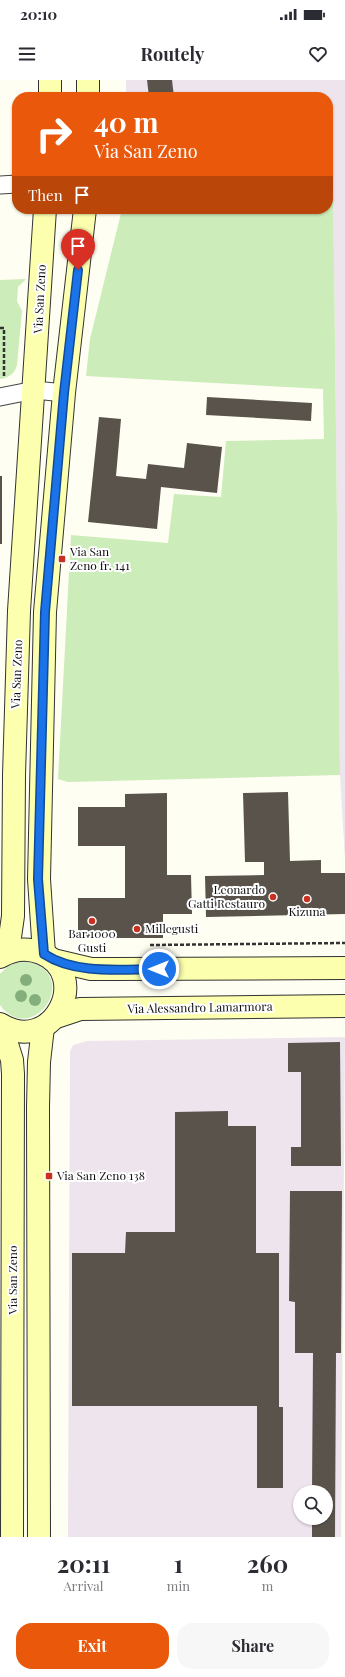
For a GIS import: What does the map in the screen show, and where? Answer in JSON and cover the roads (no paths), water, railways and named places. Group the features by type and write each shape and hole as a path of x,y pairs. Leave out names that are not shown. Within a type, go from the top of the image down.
{"street":[{"path":"50,80 50,92"},
{"path":"88,80 88,92"},
{"path":"0,185 12,184"},
{"name":"Via San Zeno","path":"0,956 10,937 14,916 14,775 19,611 35,390 45,214"},
{"path":"48,957 38,879 45,612 64,393 83,214"},
{"path":"2,397 35,390 64,393"},
{"path":"0,956 16,950 26,949 91,969 345,968"},
{"name":"Via San Zeno","path":"39,1537 39,1062 49,1022 62,1007 65,995 65,983 61,972 48,957"},
{"name":"Via Alessandro Lamarmora","path":"0,1025 22,1032 33,1031 49,1022 80,1009 345,1006"},
{"name":"Via San Zeno","path":"0,1025 12,1060 13,1074 12,1537"}],"place":[{"name":"Via San Zeno fr. 141","path":"62,559"},
{"name":"Leonardo Gatti Restauro","path":"273,897"},
{"name":"Kizuna","path":"307,899"},
{"name":"Bar 1000 Gusti","path":"92,921"},
{"name":"Millegusti","path":"137,929"},
{"name":"Via San Zeno 138","path":"49,1176"}]}
